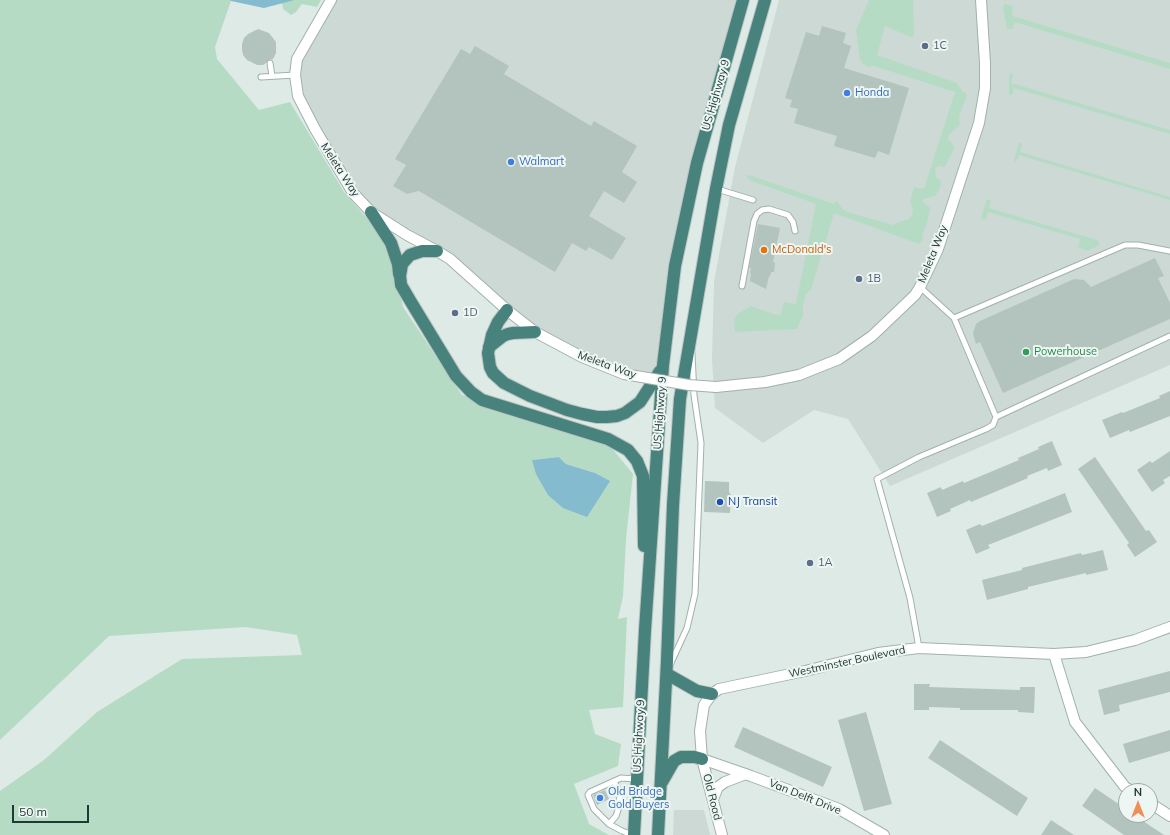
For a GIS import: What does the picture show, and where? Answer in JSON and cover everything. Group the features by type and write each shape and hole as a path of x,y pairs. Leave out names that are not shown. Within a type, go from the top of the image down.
{"highway":[{"path":"723,67 735,17 736,0"},
{"name":"US Highway 9","path":"634,835 645,630 663,365 675,266 697,163 743,0"},
{"name":"US Highway 9","path":"658,835 667,674 676,452 680,399 716,189 729,125 765,0"},
{"path":"371,212 391,243 398,264 401,285 456,376 471,392 482,400 608,439 628,450 637,461 643,476 645,630"},
{"path":"400,276 402,264 410,255 415,252 437,251"},
{"path":"507,310 494,328 489,347 488,359 493,373 504,383 516,390 567,410 607,418 625,413 640,402 663,365"},
{"path":"489,347 503,336 513,332 535,332"},
{"path":"667,674 696,691 712,694"},
{"path":"660,785 674,761 686,756 702,759"}],"street":[{"name":"Meleta Way","path":"331,0 297,58 295,74 298,96 315,129 353,193 371,212 406,235 450,259 507,310 535,332 582,358 624,374 689,385 716,387 765,382 799,375 839,359 872,336 915,294 920,287 938,249 979,123 985,88 985,63 980,0"},
{"name":"Westminster Boulevard","path":"712,694 719,688 804,671 878,653 919,648 1054,654 1086,652 1135,640 1170,627"},
{"path":"1054,654 1075,722 1122,783"},
{"path":"702,759 700,731 702,713 704,705 712,694"},
{"name":"Van Delft Drive","path":"702,759 839,809 884,835"},
{"name":"Old Road","path":"702,759 722,835"},
{"path":"712,799 718,787 725,782 746,774"},
{"path":"1158,808 1170,816"}],"lane":[{"path":"270,63 272,76"},
{"path":"261,78 295,74"},
{"path":"716,189 753,200"},
{"path":"742,286 754,221 757,214 762,210 769,209 788,215 794,222 795,230"},
{"path":"954,318 1125,245 1138,245 1170,250"},
{"path":"920,287 954,318 996,417"},
{"path":"667,674 687,628 695,594 701,443 694,395 691,330"},
{"path":"919,648 910,598 876,479 919,457 986,429 992,424 996,417 1170,336"},
{"path":"634,835 622,832 609,824 594,809 588,795 590,792 621,778 637,779"},
{"path":"609,824 616,816 619,807 620,794 614,781"}],"shaded area":[{"path":"331,0 743,0 697,163 657,380 640,378 535,332 450,259 371,212 315,129 295,75"},
{"path":"779,0 1170,0 1170,365 890,486 848,419 814,410 763,443 715,408 712,359 714,282 735,167"},
{"path":"674,810 704,810 710,835 673,835"}],"green space":[{"path":"0,0 230,0 231,1 215,47 217,59 259,110 290,102 344,192 390,245 403,307 462,395 610,446 633,474 626,539 623,596 618,619 627,617 623,707 589,710 595,734 621,744 618,766 574,784 589,824 609,835 0,835 0,791 44,760 97,712 182,659 302,655 297,635 246,627 109,636 0,740","holes":["559,457 566,464 595,473 532,460"]},
{"path":"295,0 321,0 317,7 302,4 296,12 291,15 283,9 282,3"},
{"path":"869,0 913,0 914,36 911,37 885,26 877,55 957,83 967,96 959,116 960,125 948,136 948,139 953,144 954,148 944,167 939,166 935,168 936,177 940,180 941,184 940,188 935,196 924,199 923,202 930,208 927,223 922,235 923,239 919,244 834,213 811,290 806,294 803,304 803,316 797,329 735,332 734,319 739,313 751,306 776,315 781,314 784,302 796,304 816,204 752,181 747,178 747,176 749,175 834,204 836,201 843,210 893,225 909,219 912,215 913,210 910,202 914,187 924,189 955,92 874,66 868,67 863,64 860,59 856,30"},
{"path":"1005,4 1013,7 1012,16 1170,63 1170,69 1015,22 1012,29 1009,29 1007,28 1003,7"},
{"path":"1011,73 1013,75 1011,83 1170,130 1170,134 1014,88 1012,95 1009,95 1009,76"},
{"path":"1021,142 1020,152 1170,197 1170,200 1019,155 1015,163 1014,161 1019,143"},
{"path":"987,199 991,201 989,208 1097,240 1100,245 1087,251 1078,247 1080,239 988,212 986,219 983,220 981,217"}],"water":[{"path":"230,0 295,0 264,8"},
{"path":"559,457 566,464 595,473 610,481 587,517 563,508 548,495 536,474 532,460"}],"building":[{"name":"Honda","path":"822,26 846,33 843,43 851,46 844,68 909,88 889,155 878,151 875,158 834,146 837,136 794,123 798,109 790,107 792,100 785,98 806,32 819,36"},
{"path":"258,29 269,33 276,42 276,53 273,59 268,60 263,65 257,65 247,60 243,55 242,50 244,38 248,34"},
{"name":"Walmart","path":"475,46 509,66 504,74 591,126 594,121 637,146 622,172 637,182 624,203 604,191 589,216 626,238 612,260 589,247 586,251 572,243 555,272 419,191 407,194 393,186 406,165 395,159 461,49 470,54"},
{"name":"McDonald's","path":"758,224 780,228 773,262 775,263 774,272 771,272 770,277 769,276 766,289 750,281 751,268 749,268"},
{"path":"1155,258 1164,276 1158,278 1170,303 1170,319 1003,393 980,342 976,344 973,333 976,324 1074,279 1084,280 1091,287"},
{"path":"1170,391 1170,416 1130,432 1129,430 1110,438 1102,420 1160,398 1159,396"},
{"path":"1052,441 1062,465 1048,471 1047,468 1027,476 1028,478 971,502 970,500 937,517 927,493 941,487 942,490 963,481 964,483 1019,460 1018,458 1039,449 1038,447"},
{"path":"1170,451 1170,476 1163,480 1165,483 1152,492 1137,470 1150,461 1152,463"},
{"path":"1095,457 1146,531 1149,530 1157,542 1135,557 1127,545 1129,543 1078,469"},
{"name":"NJ Transit","path":"705,481 729,482 729,492 731,495 730,513 704,512"},
{"path":"1065,493 1072,512 988,545 990,548 976,554 966,530 980,524 982,526"},
{"path":"1103,550 1108,570 1086,575 1086,573 1028,587 1028,589 987,600 982,580 1081,553 1082,555"},
{"path":"1170,671 1170,692 1119,705 1120,711 1104,715 1098,690"},
{"path":"914,684 930,684 929,687 1020,690 1020,687 1035,687 1034,713 1018,712 1018,710 960,710 960,708 929,707 929,710 914,710"},
{"path":"866,712 892,804 864,811 838,720"},
{"path":"743,727 832,767 823,787 734,747"},
{"path":"1170,730 1170,751 1129,763 1123,744"},
{"path":"940,740 1028,798 1017,816 928,758"},
{"path":"1095,788 1118,804 1118,823 1146,823 1164,835 1124,835 1082,806"},
{"path":"605,790 609,799 597,805 593,795"},
{"path":"1051,820 1074,835 1041,835"}],"place":[{"name":"1C","path":"925,46"},
{"name":"Honda","path":"847,93"},
{"name":"Walmart","path":"511,162"},
{"name":"McDonald's","path":"764,250"},
{"name":"1B","path":"859,279"},
{"name":"1D","path":"455,313"},
{"name":"Powerhouse","path":"1026,352"},
{"name":"NJ Transit","path":"720,502"},
{"name":"1A","path":"810,563"},
{"name":"Old Bridge Gold Buyers","path":"600,798"}]}
